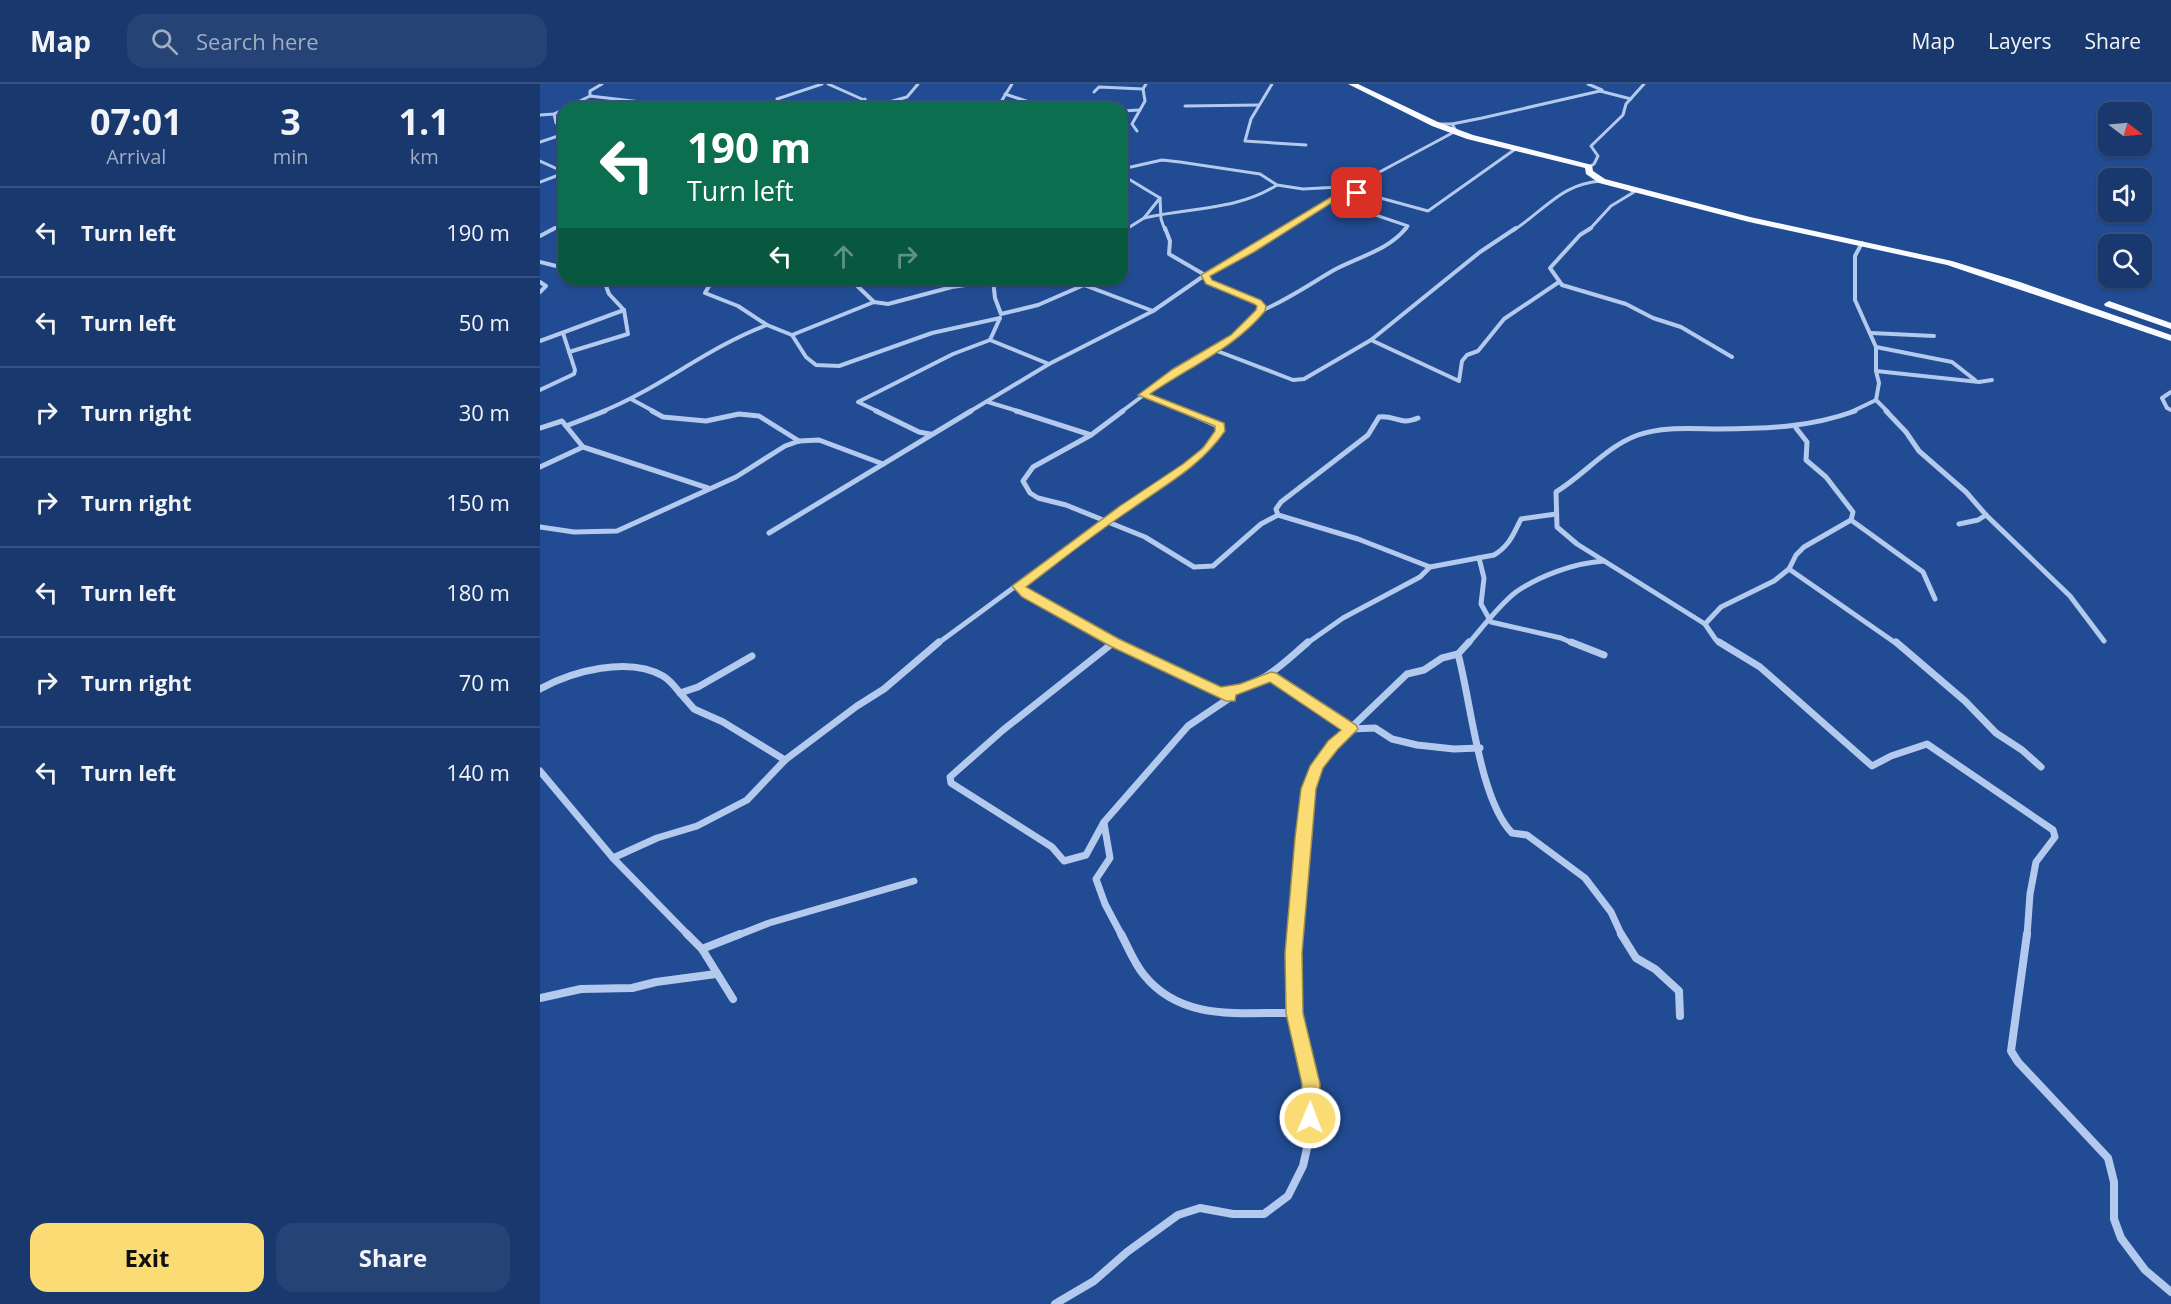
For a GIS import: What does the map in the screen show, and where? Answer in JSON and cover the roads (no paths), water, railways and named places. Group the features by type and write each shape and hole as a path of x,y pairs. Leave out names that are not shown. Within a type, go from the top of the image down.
{"main road":[{"path":"1352,84 1435,124 1454,128 1514,150 1755,212 1955,255 2046,283"},
{"path":"1589,170 1602,181 1628,188 1749,219 1949,263 2006,280 2171,338"},
{"path":"2096,300 2171,326"}],"street":[{"path":"590,96 590,91 602,84"},
{"path":"777,99 822,84"},
{"path":"828,84 872,102"},
{"path":"889,102 907,97 918,84"},
{"path":"1001,102 1011,84"},
{"path":"1137,131 1132,124 1145,101 1143,89 1146,84"},
{"path":"1272,84 1251,119 1245,141 1306,145"},
{"path":"1588,84 1631,99"},
{"path":"1589,170 1598,156 1591,146 1623,115 1626,104 1644,84"},
{"path":"1094,92 1099,87 1143,89"},
{"path":"769,533 1049,364 1153,311 1205,275 1454,128 1606,91"},
{"path":"1005,94 1029,102"},
{"path":"575,102 590,96 641,102"},
{"path":"860,102 865,99"},
{"path":"1185,106 1259,105"},
{"path":"1128,111 1140,110"},
{"path":"540,115 558,112"},
{"path":"554,114 558,124"},
{"path":"540,142 558,136"},
{"path":"1128,168 1162,160 1171,161 1260,174 1277,185 1303,189 1340,187 1428,211 1514,150"},
{"path":"540,161 558,170"},
{"path":"540,182 558,175"},
{"path":"1128,178 1160,198 1161,219 1170,241 1169,254 1205,275 1209,282 1258,302 1262,306 1261,311"},
{"path":"1212,349 1299,381 1371,340 1480,252 1524,223 1560,193 1584,182 1602,181"},
{"path":"1128,227 1144,218 1161,213 1235,205 1258,198 1277,185"},
{"path":"1628,188 1634,192 1611,206 1594,226 1580,235 1550,268 1562,285 1626,304 1653,318 1681,327 1732,357"},
{"path":"1144,218 1160,198"},
{"path":"1331,200 1408,226 1393,240 1334,270 1299,294 1261,311 1234,337 1143,395 1091,435 1033,467 1026,473 1024,486 1038,498 1066,505 1145,537 1194,567 1213,566 1261,524 1278,515 1358,539 1430,567 1494,555 1508,546 1521,519 1556,513"},
{"path":"540,236 558,226"},
{"path":"1862,243 1855,256 1855,300 1876,346 1876,371 1880,383 1879,396 1876,400 1852,413 1796,428 1677,429 1637,435 1593,463 1574,482 1556,492 1557,527 1604,561 1706,624 1716,640 1760,667 1872,766 1891,756 1927,744 2053,830 2055,837 2036,862 2011,1051 2018,1062 2108,1158 2114,1176 2116,1229 2151,1279 2171,1292"},
{"path":"540,262 558,265"},
{"path":"540,282 546,286 540,292"},
{"path":"1371,340 1459,381 1462,362 1467,355 1478,351 1504,319 1559,282"},
{"path":"569,352 628,334 624,310 609,294 606,285"},
{"path":"712,285 705,293 738,306 768,325 792,335 806,357 816,365 827,368 839,366 932,333 1038,305 1084,285 1153,311"},
{"path":"856,285 874,302"},
{"path":"792,335 874,302 888,304 964,285"},
{"path":"990,340 1001,316 994,285"},
{"path":"540,341 624,310"},
{"path":"566,426 631,399 742,333 768,325"},
{"path":"540,390 574,374 575,370 563,333"},
{"path":"1872,333 1934,336"},
{"path":"931,434 919,432 858,402 953,354 990,340 1049,364"},
{"path":"1876,346 1952,362 1979,382"},
{"path":"1876,371 1979,382 1992,380"},
{"path":"2171,392 2162,398 2167,408 2171,410"},
{"path":"613,858 657,838 697,826 747,800 785,760 857,706 884,689 927,651 1107,523 1124,508 1187,466 1206,450 1221,428 1215,423 1143,395"},
{"path":"631,399 663,417 706,420 739,414 759,416 799,441"},
{"path":"1876,400 1906,432 1919,451 1966,492 1986,515 2070,596 2104,641"},
{"path":"988,402 1091,435"},
{"path":"1278,515 1275,509 1281,502 1368,435 1378,417 1388,417 1400,424 1407,424 1418,418"},
{"path":"540,428 562,422 583,447 708,488"},
{"path":"1706,624 1721,607 1747,592 1774,582 1789,569 1796,555 1804,547 1851,520 1853,512 1826,477 1806,460 1807,442 1796,428"},
{"path":"540,527 574,532 617,531 736,477 784,446 799,441 819,440 840,446 882,464"},
{"path":"540,467 583,447"},
{"path":"1959,524 1978,520 1986,515"},
{"path":"1851,520 1875,540 1923,572 1935,599"},
{"path":"1479,558 1484,578 1481,604 1491,622 1561,638 1605,655"},
{"path":"1055,1304 1094,1281 1127,1252 1178,1215 1200,1208 1233,1214 1264,1214 1288,1196 1303,1166 1310,1135 1311,1084 1294,1013 1293,953 1309,789 1317,766 1333,745 1407,674 1424,670 1442,658 1458,654 1491,622 1515,593 1543,578 1586,562 1604,561"},
{"path":"1231,698 1226,690 1241,689 1271,676 1319,634 1420,577 1430,567"},
{"path":"1789,569 1892,639 1965,701 1996,733 2022,750 2041,767"},
{"path":"1018,586 1027,594 1114,642 1231,698"},
{"path":"1114,642 1003,730 950,777 951,783 1052,847 1065,861 1086,855 1104,822 1188,726 1231,698"},
{"path":"1458,654 1489,788 1503,823 1509,831 1516,835 1527,835 1585,878 1611,912 1626,944 1636,958 1655,969 1679,991 1680,1016"},
{"path":"680,693 698,687 752,656"},
{"path":"540,689 554,681 588,669 651,671 665,677 694,709 723,722 785,760"},
{"path":"1271,676 1351,729 1375,728 1392,739 1417,745 1454,749 1480,748"},
{"path":"540,771 613,858 702,950 733,999"},
{"path":"1104,822 1110,858 1096,879 1105,904 1143,974 1169,999 1202,1011 1294,1013"},
{"path":"702,950 769,923 914,881"},
{"path":"540,998 581,989 632,988 656,982 716,974"}]}
